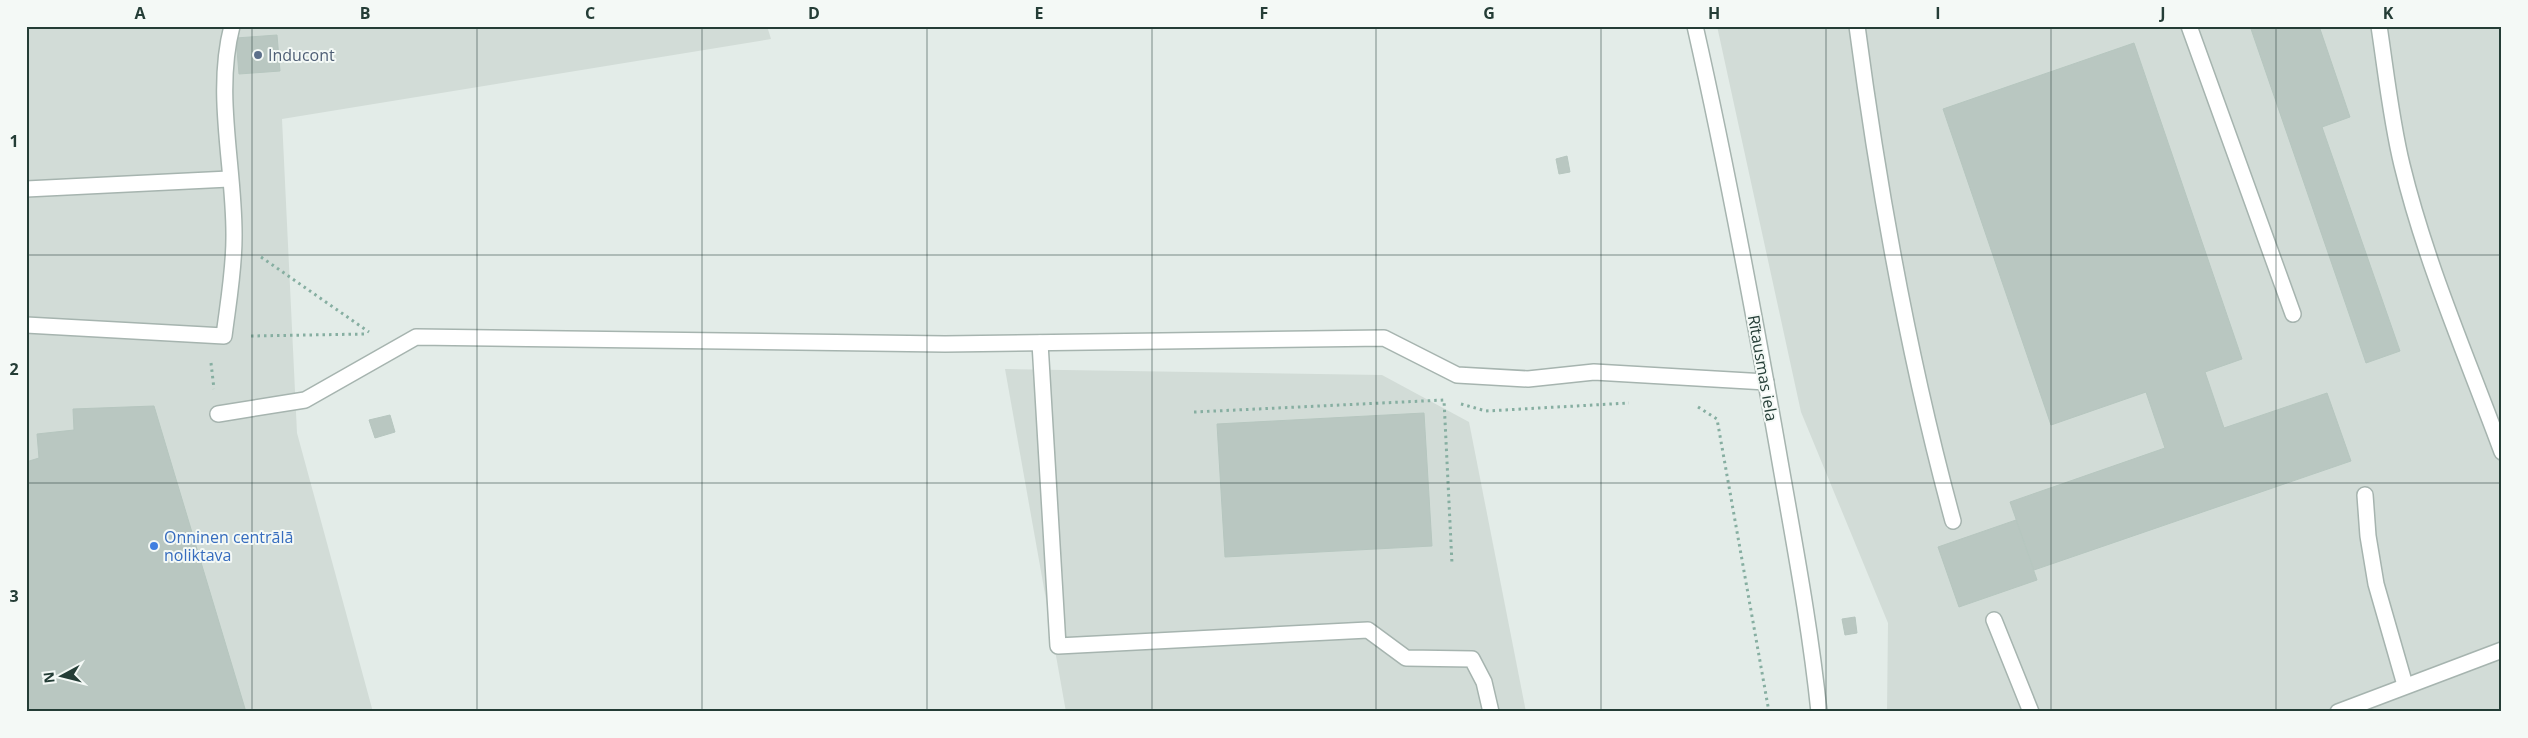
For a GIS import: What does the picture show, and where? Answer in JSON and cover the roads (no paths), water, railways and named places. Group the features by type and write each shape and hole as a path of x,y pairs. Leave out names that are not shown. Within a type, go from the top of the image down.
{"street":[{"path":"26,326 224,336 234,238 229,180 226,85 227,46 232,26"},
{"name":"Rītausmas iela","path":"1695,26 1721,143 1766,382 1812,648 1819,712"},
{"path":"2189,26 2293,314"},
{"path":"2379,26 2402,165 2421,231 2453,327 2502,452"},
{"path":"1858,27 1872,127 1908,331 1940,473 1953,521"},
{"path":"26,189 229,180"},
{"path":"218,414 305,400 416,337 945,344 1384,338 1457,375 1528,379 1594,372 1766,382"},
{"path":"1040,343 1058,646 1368,630 1406,658 1472,659 1484,682 1490,712"},
{"path":"2365,495 2368,536 2376,584 2405,685"},
{"path":"1994,620 2031,712"},
{"path":"2338,712 2405,685 2502,650"}],"place":[{"name":"Inducont","path":"258,55"},
{"name":"Onninen centrālā noliktava","path":"154,546"}]}
